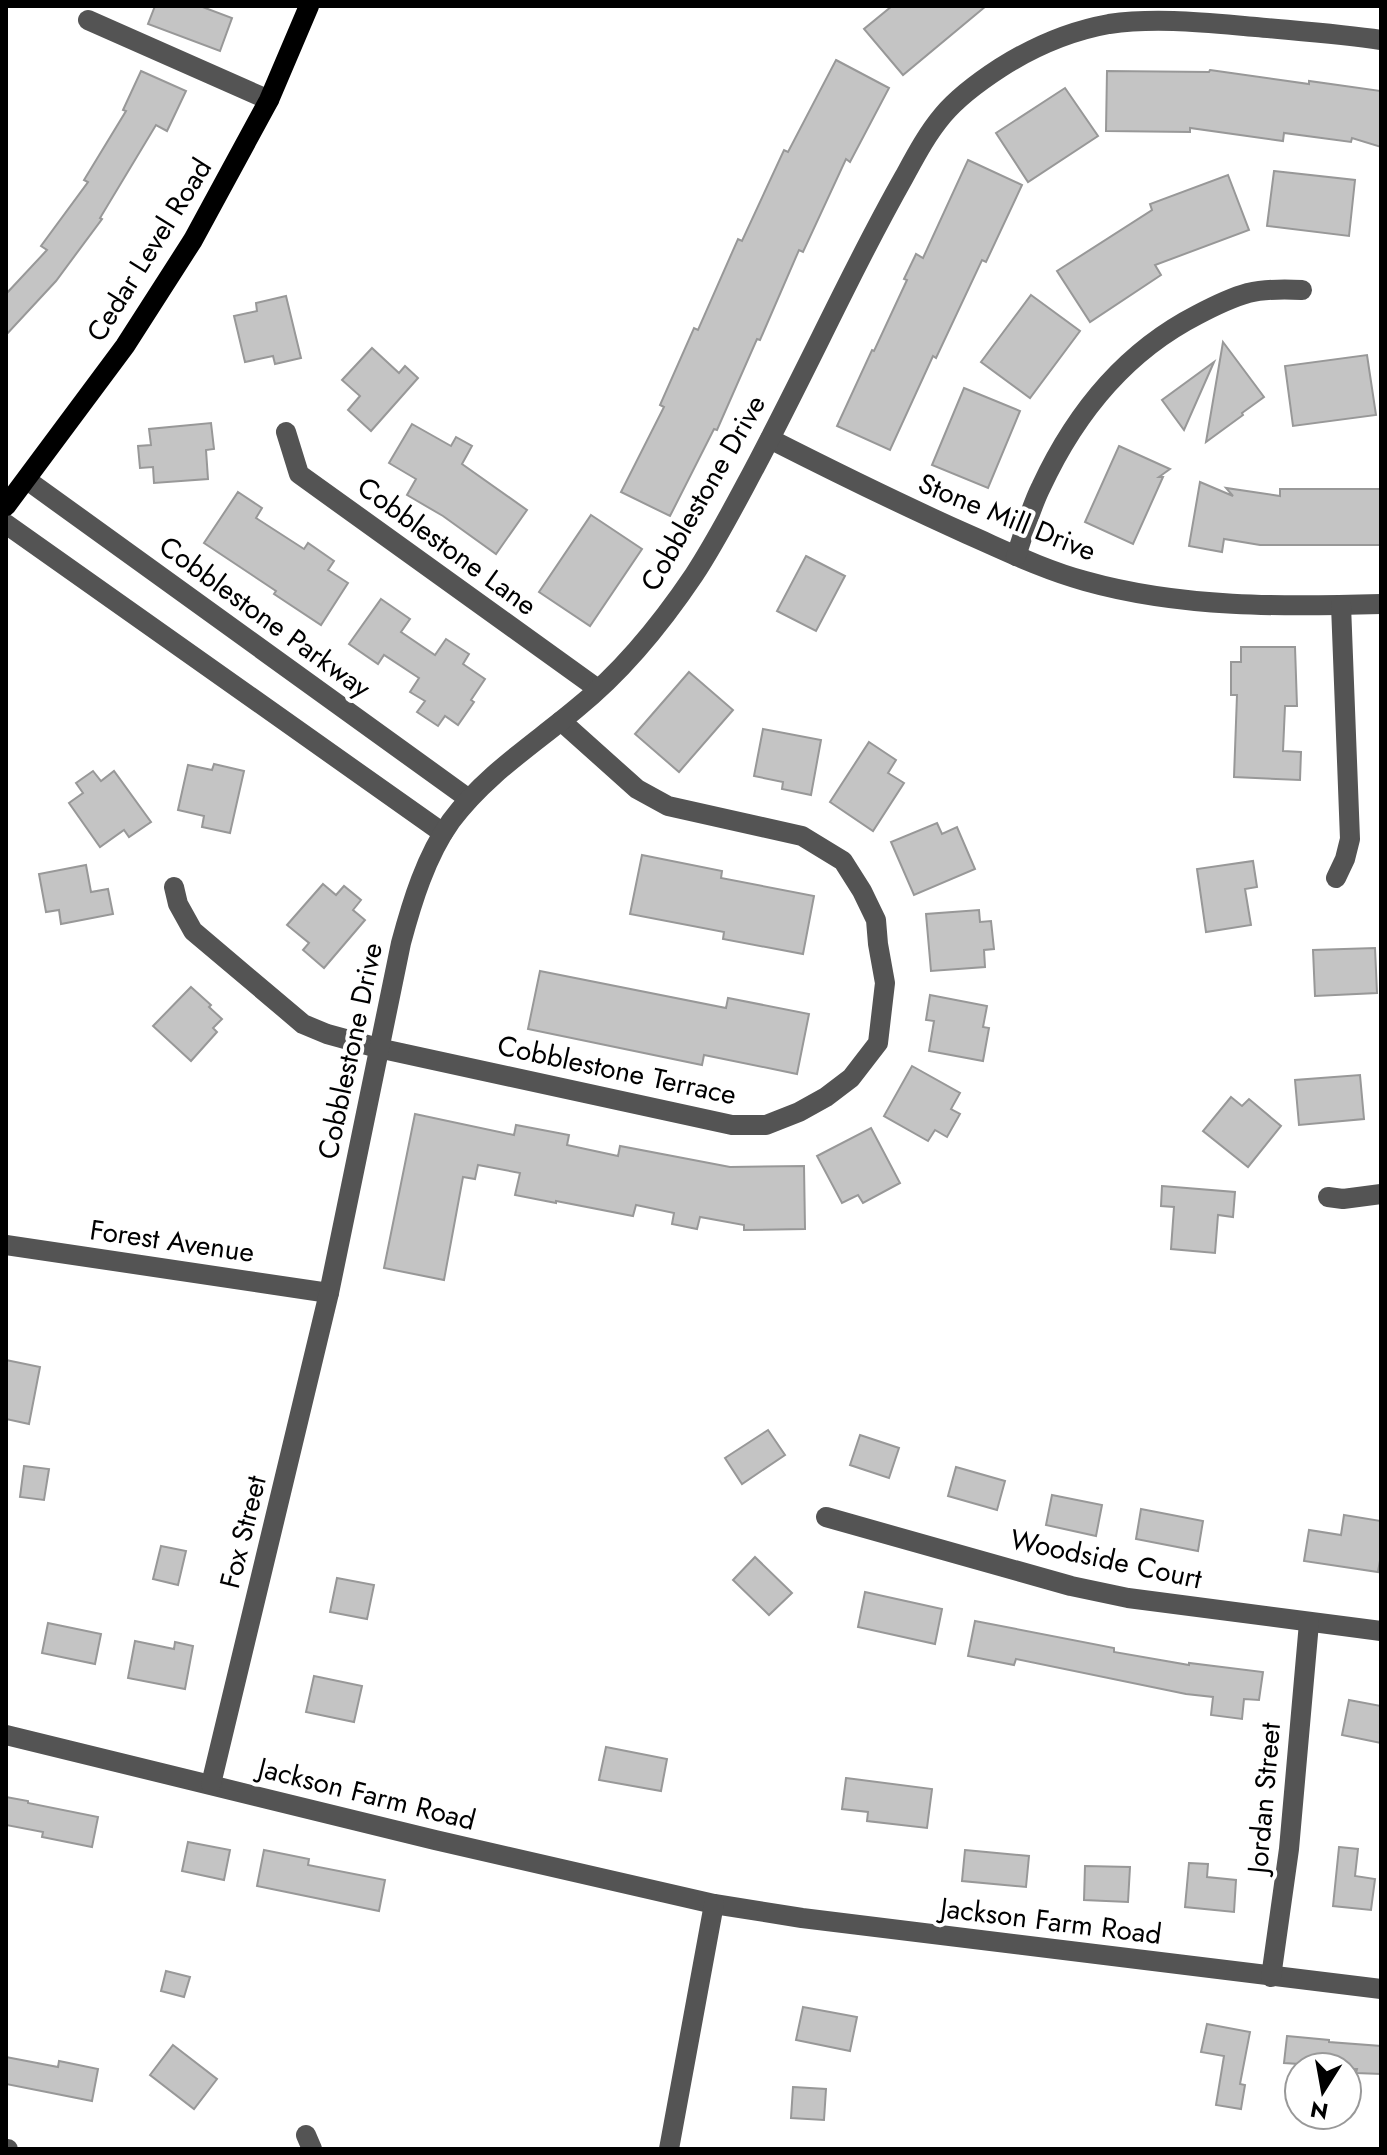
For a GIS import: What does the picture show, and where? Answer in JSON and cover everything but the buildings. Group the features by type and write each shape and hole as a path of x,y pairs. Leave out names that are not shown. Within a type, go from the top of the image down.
{"main road":[{"name":"Cedar Level Road","path":"6,506 125,346 162,290 220,193 269,100 309,6"}],"street":[{"path":"88,20 269,100"},
{"name":"Cobblestone Drive","path":"329,1293 408,915 443,833 469,799 512,758 561,721 617,672 693,576 770,439 881,218 925,139 944,114 961,96 998,69 1038,47 1070,34 1109,24 1148,21 1220,24 1381,40"},
{"path":"1016,556 1040,489 1067,437 1101,389 1121,368 1155,341 1221,302 1249,293 1302,290"},
{"name":"Cobblestone Lane","path":"286,432 299,474 598,689"},
{"name":"Stone Mill Drive","path":"770,439 894,501 1016,556 1085,581 1136,593 1237,603 1282,606 1381,604"},
{"name":"Cobblestone Parkway","path":"27,480 469,799"},
{"path":"6,524 443,833"},
{"path":"1336,878 1350,839 1341,605"},
{"name":"Cobblestone Terrace","path":"174,887 178,904 193,931 303,1024 327,1034 378,1048 732,1125 766,1125 826,1097 851,1078 878,1043 885,983 876,920 843,861 802,836 668,806 637,789 561,721"},
{"path":"1328,1197 1343,1199 1381,1194"},
{"name":"Forest Avenue","path":"6,1245 329,1293"},
{"name":"Fox Street","path":"211,1784 329,1293"},
{"name":"Woodside Court","path":"826,1517 1071,1586 1128,1598 1381,1631"},
{"name":"Jordan Street","path":"1271,1977 1289,1849 1309,1623"},
{"name":"Jackson Farm Road","path":"6,1735 435,1840 714,1904 802,1918 1381,1989"},
{"path":"669,2149 714,1904"}]}
